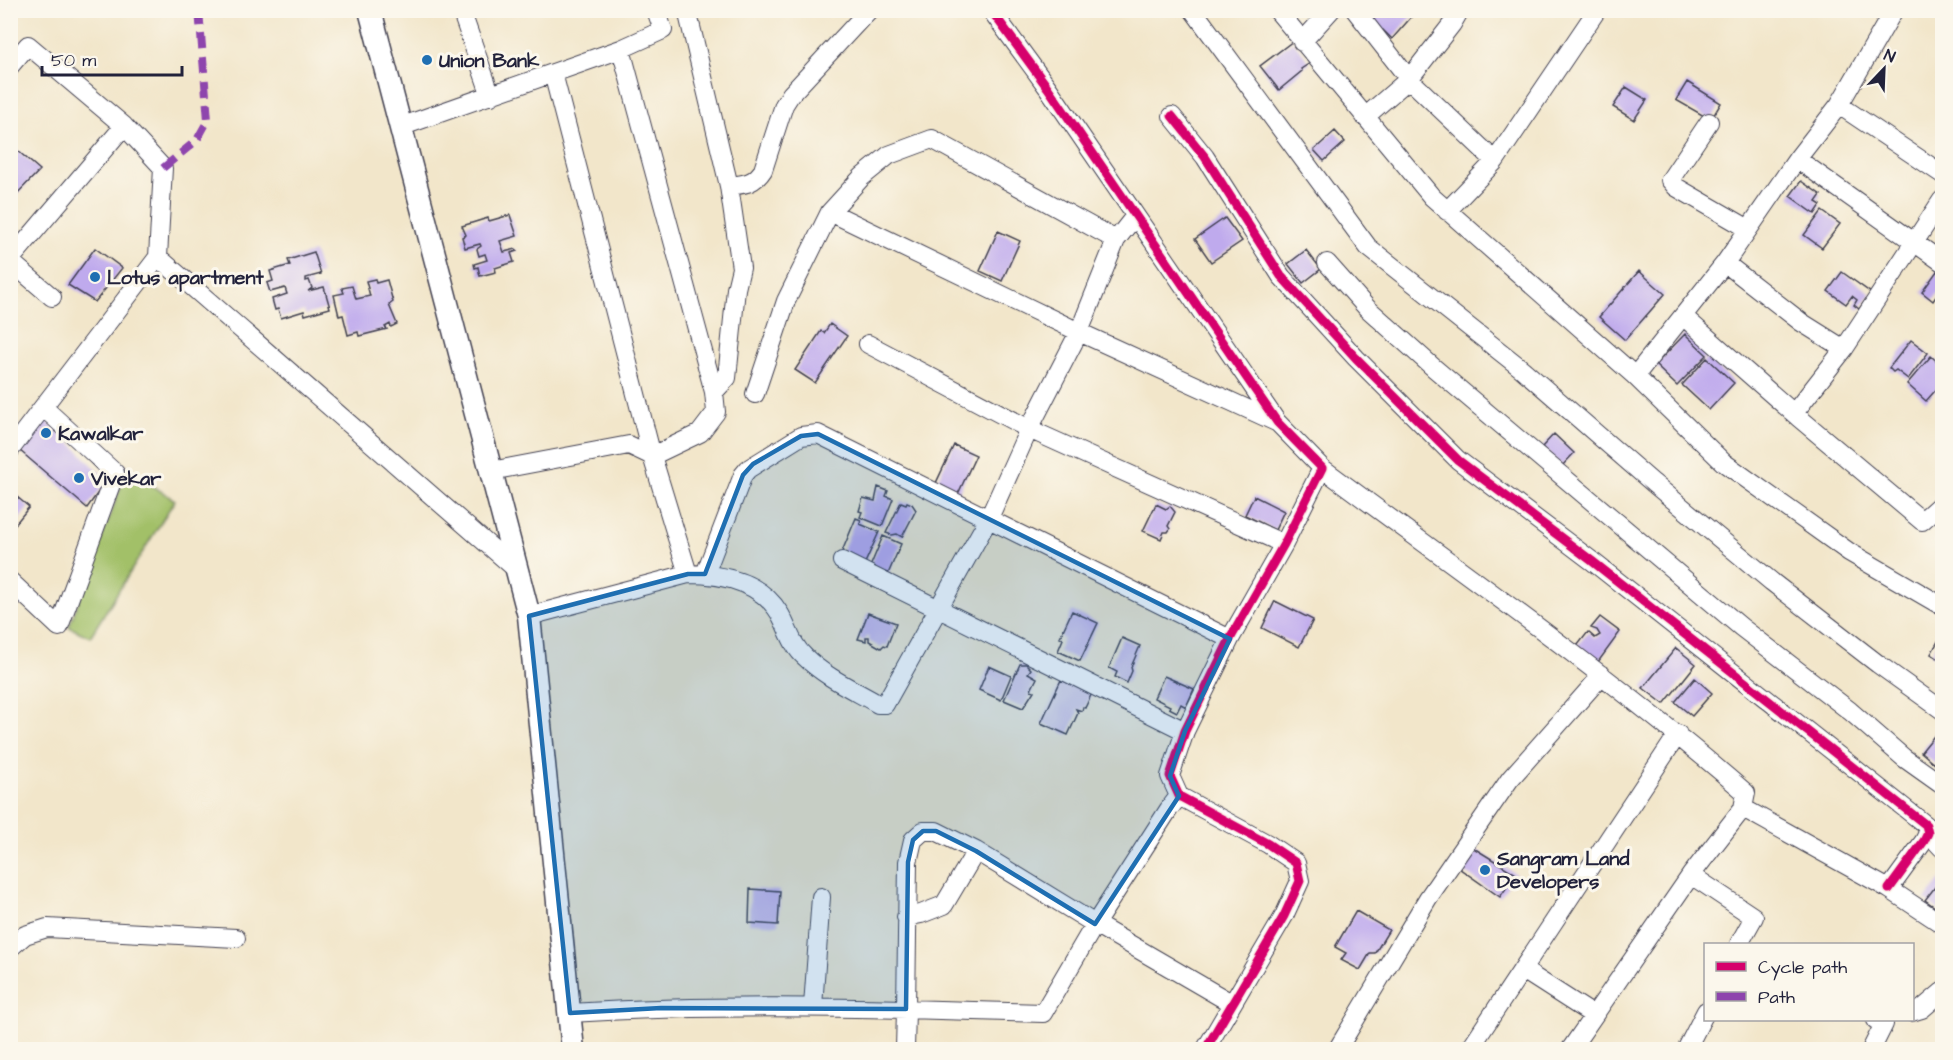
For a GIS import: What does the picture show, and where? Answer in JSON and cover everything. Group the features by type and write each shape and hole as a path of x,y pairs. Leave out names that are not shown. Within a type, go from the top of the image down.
{"street":[{"path":"370,10 529,616 573,1050"},
{"path":"461,10 491,96"},
{"path":"400,127 621,49 663,30 656,10"},
{"path":"687,10 729,186 741,268 736,290 727,378 714,392"},
{"path":"729,186 750,183 758,178 763,170 784,105 791,94 869,10"},
{"path":"991,10 1054,97 1277,422 1322,468 1602,675 1678,734 1746,793 1743,808 1691,875 1570,1050"},
{"path":"1193,10 1368,247 1522,369 1653,483 1772,582 1942,710"},
{"path":"1277,10 1432,197 1635,376 1723,462 1849,552 1942,606"},
{"path":"1302,42 1331,10"},
{"path":"1354,10 1409,79 1495,161"},
{"path":"1365,117 1409,79 1452,24 1460,10"},
{"path":"1447,211 1495,161 1597,10"},
{"path":"1635,376 1725,262 1797,159 1839,105 1894,10"},
{"path":"10,66 27,45 124,126 163,168 159,257 10,450"},
{"path":"621,49 714,392 717,412 700,433 652,456"},
{"path":"553,73 652,456 696,574"},
{"path":"1839,105 1942,174"},
{"path":"1172,116 1205,157 1281,276 1356,358 1458,460 1878,786 1926,825 1928,833 1942,848"},
{"path":"1709,122 1670,180 1676,187 1748,228"},
{"path":"52,297 10,261 124,126"},
{"path":"755,394 786,301 830,212 862,177 889,155 932,138 1116,240"},
{"path":"1797,159 1942,262"},
{"path":"1794,413 1844,349 1942,200"},
{"path":"830,212 1079,332 1277,422"},
{"path":"529,616 696,574 752,586 771,601 796,647 805,658 878,704 885,704 989,518 1029,429 1079,332 1116,240 1135,216"},
{"path":"159,257 517,570"},
{"path":"1725,262 1801,322 1844,349"},
{"path":"1326,263 1367,308 1434,368 1741,627 1851,711 1905,758 1942,785"},
{"path":"1684,316 1922,521 1942,503"},
{"path":"868,344 1029,429 1284,544"},
{"path":"10,581 59,627 115,473 43,408"},
{"path":"696,574 743,475 748,469 801,436 818,434 1230,639"},
{"path":"491,471 628,445 652,456"},
{"path":"1205,1050 1284,916 1300,881 1296,863 1268,844 1179,796 1170,776 1185,731 1230,639 1284,544 1322,468"},
{"path":"842,561 1185,731"},
{"path":"1337,1050 1428,898 1510,779 1602,675"},
{"path":"1469,1050 1678,734"},
{"path":"570,1013 661,1008 813,1006 1043,1013 1095,924 1179,796"},
{"path":"1743,808 1889,889 1942,924"},
{"path":"905,1050 908,862 913,840 922,831 936,831 976,851 1231,1003"},
{"path":"1889,889 1928,833"},
{"path":"906,917 944,905 976,851"},
{"path":"1691,875 1754,917 1742,943"},
{"path":"813,1006 820,897"},
{"path":"10,948 26,935 47,928 236,938"},
{"path":"1523,970 1593,1015"},
{"path":"1914,1011 1922,1008 1942,992"},
{"path":"1686,1050 1704,1015"},
{"path":"1871,1050 1885,1021"}],"highlighted area":[{"path":"818,434 1230,639 1185,731 1170,776 1179,796 1095,924 976,851 936,831 923,831 913,840 908,862 906,1009 661,1008 570,1013 529,616 688,574 705,574 743,475 753,464 801,436"}],"green space":[{"path":"127,470 175,500 90,637 69,627"}],"building":[{"path":"1371,10 1410,10 1414,14 1392,39 1383,30 1381,32 1366,16"},
{"path":"1293,41 1310,63 1279,90 1260,66"},
{"path":"1687,82 1721,103 1711,120 1676,100"},
{"path":"1626,87 1647,100 1634,120 1613,107"},
{"path":"1335,131 1345,142 1324,161 1314,150"},
{"path":"10,144 40,170 10,201"},
{"path":"1801,181 1821,195 1816,202 1821,205 1815,214 1790,196"},
{"path":"1822,211 1840,224 1822,248 1804,235"},
{"path":"510,215 517,236 500,241 504,252 516,249 517,251 511,253 514,262 495,268 496,272 480,276 478,267 475,268 474,264 487,260 485,254 479,256 477,249 481,246 480,244 465,248 462,237 466,235 462,226 488,218 489,221"},
{"path":"1225,218 1242,241 1211,262 1195,239"},
{"path":"998,231 1020,241 1002,281 980,271"},
{"name":"Lotus apartment","path":"95,248 122,268 95,302 68,285"},
{"path":"1306,250 1321,269 1303,283 1288,264"},
{"path":"314,252 321,274 306,278 312,288 308,291 324,287 330,308 305,315 304,311 281,318 278,309 275,310 272,299 287,294 285,288 270,292 267,283 273,281 270,271 290,265 288,260"},
{"path":"1639,271 1665,294 1625,340 1599,317"},
{"path":"1937,271 1942,275 1942,288 1933,301 1922,292"},
{"path":"1842,272 1871,293 1859,309 1854,305 1857,300 1852,296 1846,304 1828,291"},
{"path":"375,279 376,283 387,280 393,302 389,305 397,324 391,327 390,324 385,327 387,329 359,336 358,332 348,335 343,315 339,316 334,295 344,293 342,288 352,286 356,299 370,296 366,281"},
{"path":"830,324 847,336 815,383 795,370 821,331 824,333"},
{"path":"1685,334 1707,355 1677,386 1655,365"},
{"path":"1911,340 1928,353 1908,379 1889,368"},
{"path":"1931,356 1942,366 1942,383 1926,401 1907,384"},
{"path":"1707,358 1734,383 1709,410 1682,385"},
{"path":"43,418 107,480 87,508 19,450"},
{"path":"1554,434 1574,453 1562,466 1542,447"},
{"path":"954,445 976,455 958,494 936,483"},
{"path":"878,487 888,491 886,496 893,499 882,526 860,517 862,512 859,511 863,498 875,501"},
{"path":"10,491 29,507 12,528 10,526"},
{"path":"1254,496 1284,511 1275,530 1245,515"},
{"path":"901,502 912,504 916,510 902,537 886,533"},
{"path":"1156,504 1166,509 1170,506 1175,512 1168,526 1170,529 1164,532 1161,539 1143,531"},
{"path":"856,518 861,520 860,524 879,532 865,563 841,554"},
{"path":"883,536 901,544 888,574 870,567"},
{"path":"1275,601 1313,620 1299,647 1262,628"},
{"path":"1072,611 1098,623 1080,661 1058,651 1063,639 1060,637"},
{"path":"868,613 896,623 887,646 884,645 881,648 869,641 869,637 866,637 866,641 858,639"},
{"path":"1600,617 1620,632 1598,662 1577,646 1588,632 1595,638 1600,635 1597,630 1591,628"},
{"path":"1942,634 1942,661 1931,654"},
{"path":"1122,638 1140,646 1127,683 1115,677 1117,672 1109,668"},
{"path":"1676,648 1696,664 1664,704 1643,688"},
{"path":"1020,664 1026,664 1031,669 1028,673 1037,678 1031,690 1034,691 1023,708 1004,700"},
{"path":"989,666 1011,676 1001,700 979,690"},
{"path":"1164,676 1194,689 1186,707 1181,704 1177,712 1154,698"},
{"path":"1695,678 1712,693 1692,716 1675,702"},
{"path":"1061,680 1092,693 1082,711 1076,709 1078,713 1068,735 1041,723"},
{"path":"1942,726 1942,770 1921,752"},
{"name":"Sangram Land Developers","path":"1472,847 1516,874 1500,897 1456,866"},
{"path":"1942,878 1942,912 1925,900"},
{"path":"750,889 780,891 778,925 749,923"},
{"path":"1356,911 1389,930 1375,953 1370,953 1360,970 1341,960 1346,953 1335,947"}],"marked path":[{"path":"163,168 197,140 208,120 199,10"}],"cycle path":[{"path":"991,10 1048,88 1277,422 1322,468 1284,544 1230,639 1185,731 1170,776 1179,796 1268,844 1296,863 1300,881 1284,916 1205,1050"},
{"path":"1172,116 1205,157 1281,276 1356,358 1458,460 1592,561 1926,825 1928,833 1924,841 1889,889"}],"place":[{"name":"Union Bank","path":"427,60"},
{"name":"Lotus apartment","path":"95,277"},
{"name":"Kawalkar","path":"46,433"},
{"name":"Vivekar","path":"79,478"},
{"name":"Sangram Land Developers","path":"1485,870"}]}
